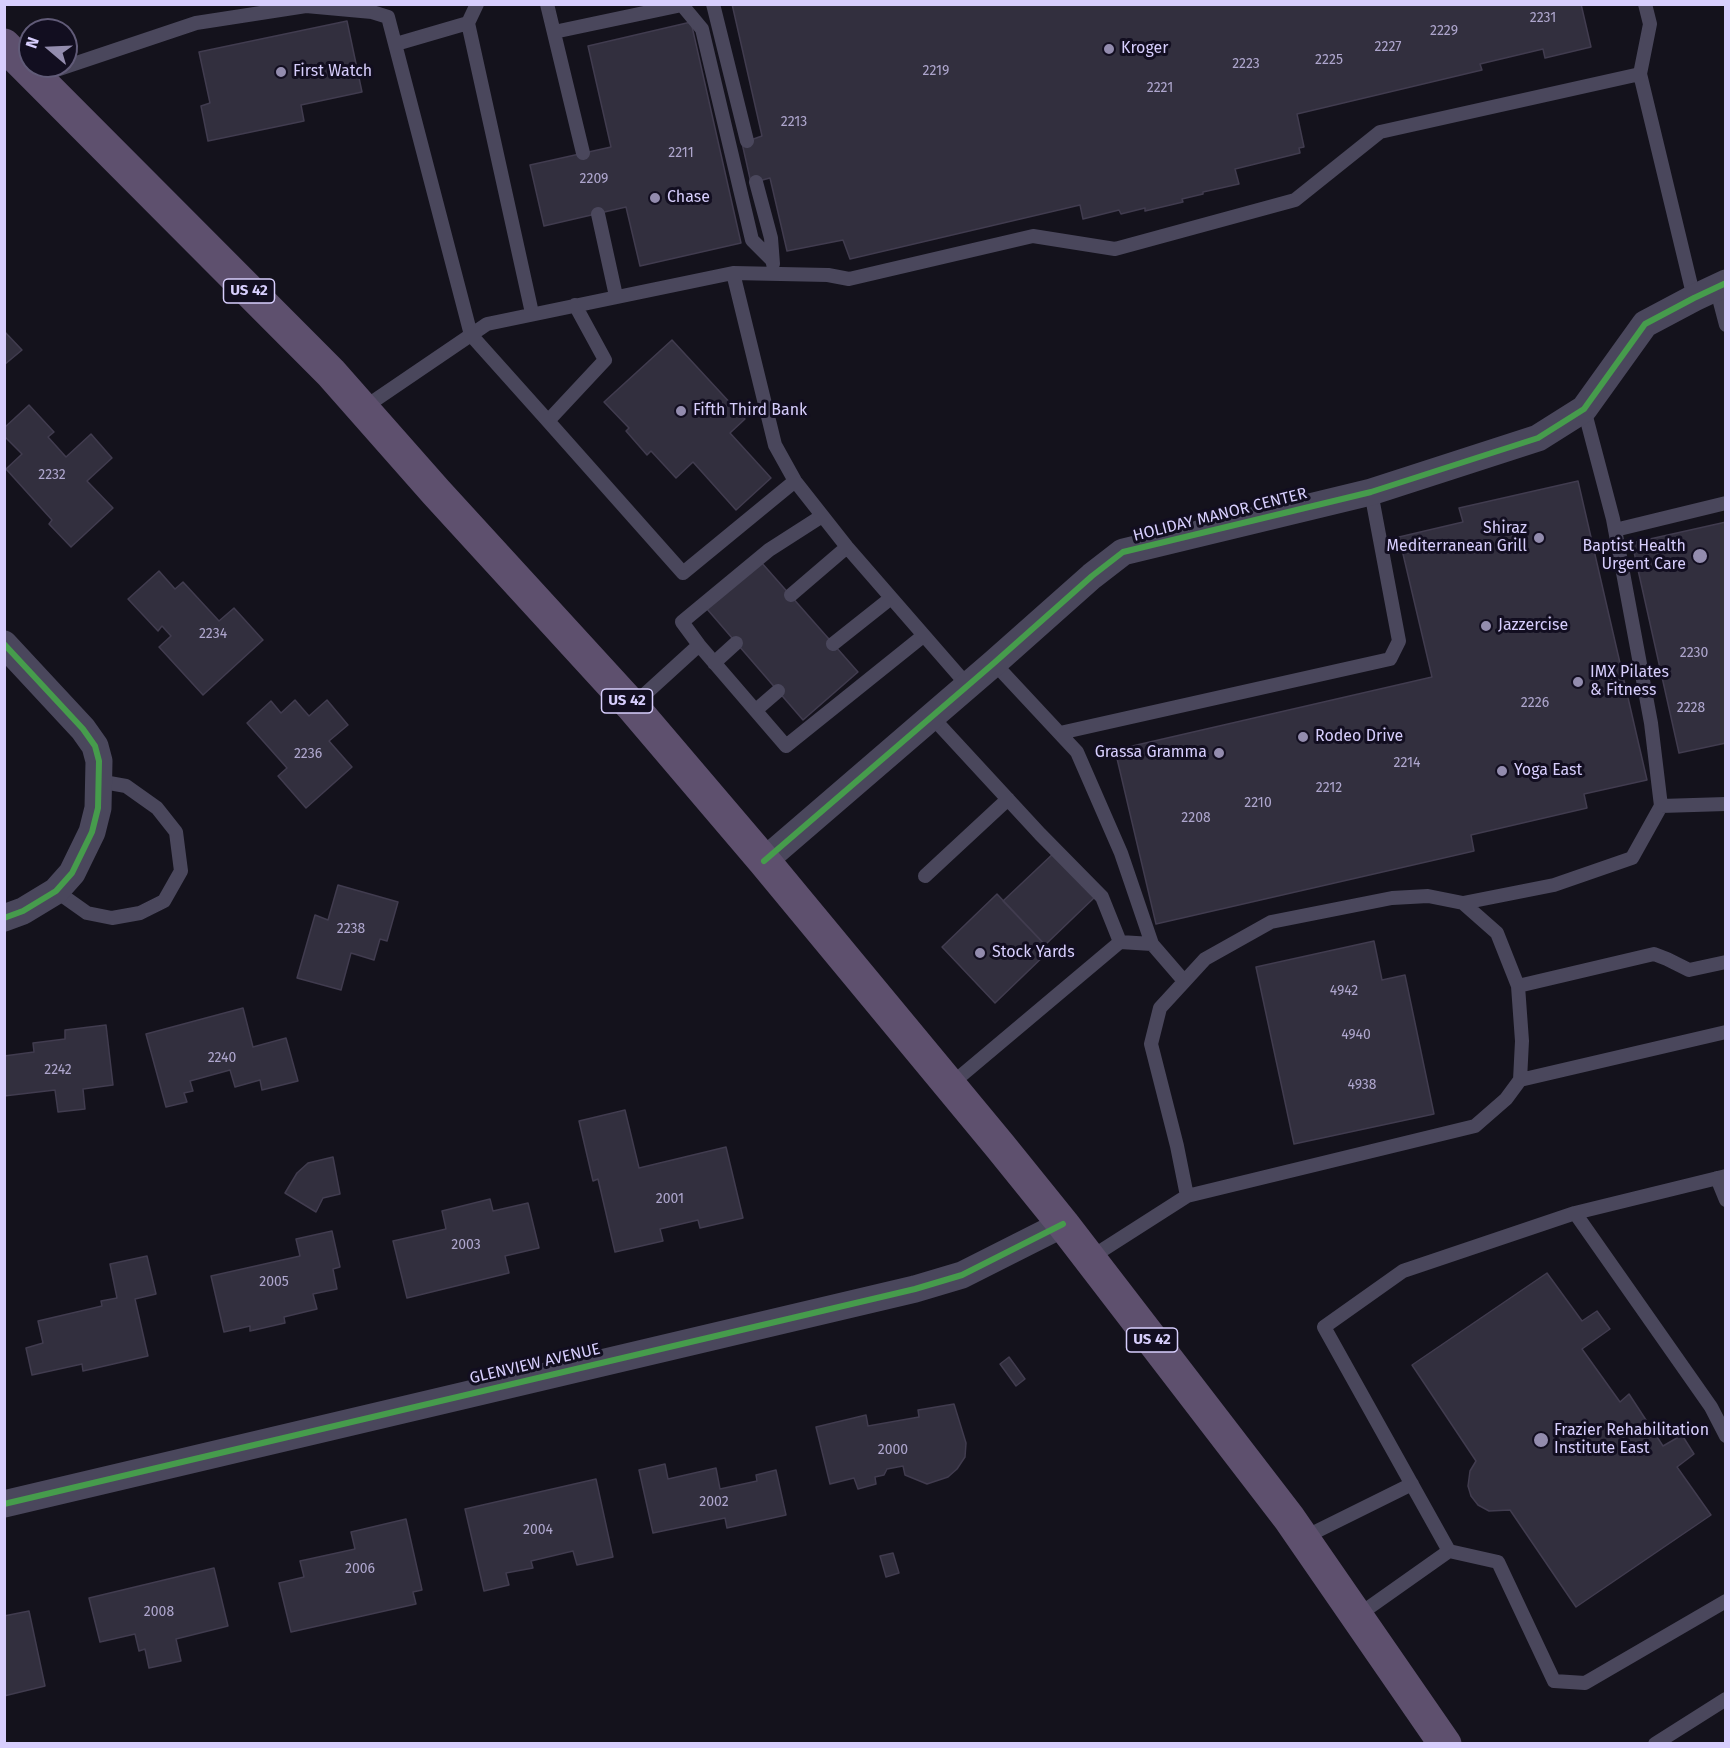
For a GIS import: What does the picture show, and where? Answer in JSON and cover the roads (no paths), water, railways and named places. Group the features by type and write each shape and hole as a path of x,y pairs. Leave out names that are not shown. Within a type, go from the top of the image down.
{"main road":[{"name":"US 42","path":"4,45 18,59"},
{"name":"US 42","path":"37,78 331,373 435,492 632,706 764,861 1063,1224 1303,1538 1445,1743"}],"street":[{"name":"HOLIDAY MANOR CENTER","path":"764,861 1092,576 1123,552 1371,492 1538,438 1584,409 1645,324 1712,289"},
{"path":"4,644 83,729 95,746 99,761 98,808 92,832 72,873 56,891 23,911 4,918"},
{"name":"GLENVIEW AVENUE","path":"4,1504 915,1289 962,1275 1063,1224"}],"lane":[{"path":"477,4 468,23 532,313"},
{"path":"547,4 583,153"},
{"path":"713,4 747,141"},
{"path":"1645,4 1650,24 1640,74 1725,325"},
{"path":"554,32 682,5 702,29 752,240 773,267"},
{"path":"78,63 196,23 306,6 372,12 388,17 471,335 683,573 795,481"},
{"path":"396,44 468,23"},
{"path":"362,409 487,324 616,296 773,267 849,279 1033,236 1115,249 1295,200 1380,132 1640,74"},
{"path":"756,182 771,238 773,267"},
{"path":"598,214 616,296"},
{"path":"733,273 775,445 795,481 847,547 968,686"},
{"path":"548,421 605,360 575,305"},
{"path":"1187,1196 1151,1044 1160,1008 1205,959 1271,922 1392,898 1428,896 1463,903 1554,885 1632,858 1661,806 1651,723 1615,530 1584,409"},
{"path":"1060,733 1390,659 1400,641 1371,492"},
{"path":"1615,530 1725,503"},
{"path":"822,516 769,550 682,622 714,663 786,746 923,636"},
{"path":"791,595 847,547"},
{"path":"833,644 891,598"},
{"path":"714,663 736,643"},
{"path":"632,706 699,645"},
{"path":"994,663 1077,752 1120,853 1152,944 1184,981"},
{"path":"756,710 778,691"},
{"path":"932,717 1102,897 1120,942"},
{"path":"56,891 87,913 112,918 140,914 164,901 181,871 176,832 157,808 126,786 98,781"},
{"path":"925,876 1008,799"},
{"path":"1661,806 1725,804"},
{"path":"1089,1258 1187,1196 1475,1126 1506,1099 1520,1080 1522,1041 1518,986 1497,933 1463,903"},
{"path":"950,1085 1120,942 1152,944"},
{"path":"1518,986 1653,954 1667,958 1689,970 1725,962"},
{"path":"1520,1080 1725,1032"},
{"path":"1449,1551 1324,1327 1403,1271 1575,1213 1721,1177 1725,1200"},
{"path":"1575,1213 1711,1407 1725,1436"},
{"path":"1303,1538 1412,1484"},
{"path":"1357,1616 1449,1551 1498,1562 1554,1681 1585,1683 1725,1601"},
{"path":"1655,1743 1725,1700"}],"place":[{"name":"Kroger","path":"1109,49"},
{"name":"First Watch","path":"281,72"},
{"name":"Chase","path":"655,198"},
{"name":"Fifth Third Bank","path":"681,411"},
{"name":"Shiraz Mediterranean Grill","path":"1539,538"},
{"name":"Baptist Health Urgent Care","path":"1700,556"},
{"name":"Jazzercise","path":"1486,626"},
{"name":"IMX Pilates & Fitness","path":"1578,682"},
{"name":"Rodeo Drive","path":"1303,737"},
{"name":"Grassa Gramma","path":"1219,753"},
{"name":"Yoga East","path":"1502,771"},
{"name":"Stock Yards","path":"980,953"},
{"name":"Frazier Rehabilitation Institute East","path":"1541,1440"}]}
